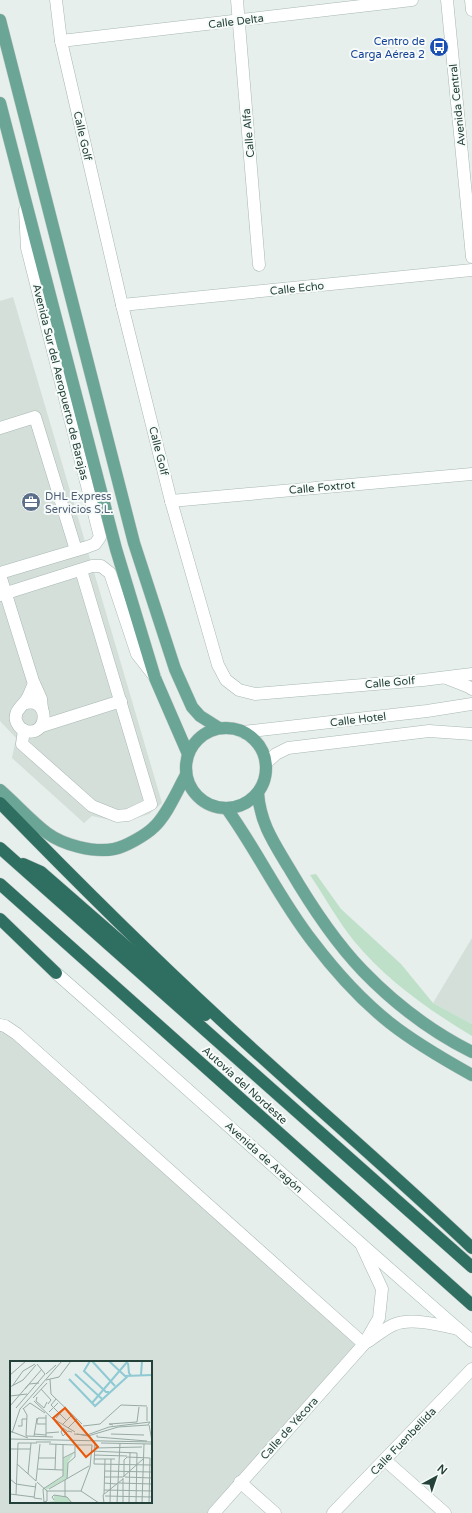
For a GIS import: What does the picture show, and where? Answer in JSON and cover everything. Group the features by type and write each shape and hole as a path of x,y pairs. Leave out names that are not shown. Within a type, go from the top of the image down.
{"highway":[{"path":"0,803 74,878 221,1020 427,1205 472,1248"},
{"name":"Autovía del Nordeste","path":"0,848 472,1267"},
{"path":"14,860 42,872 77,902 472,1253"},
{"name":"Autovía del Nordeste","path":"0,884 472,1305"},
{"path":"0,919 56,973"},
{"path":"0,924 56,973"}],"main road":[{"path":"0,20 134,543 175,669 192,707 200,716 219,728"},
{"path":"0,103 116,549 155,678 188,754"},
{"path":"219,728 231,728 243,732 254,739 262,750 266,762 266,774 263,784 258,793 249,802 239,807 227,809 217,808 197,797 190,787 186,775 185,764 188,754 195,742 206,733 219,728"},
{"path":"0,790 48,834 69,845 91,850 114,849 135,840 154,827 164,814 186,775"},
{"path":"258,793 259,806 265,828 298,883 330,930 363,971 405,1008 455,1044 472,1052"},
{"path":"227,809 247,839 280,895 308,936 348,983 390,1023 446,1060 472,1075"}],"street":[{"name":"Calle Golf","path":"56,0 61,42 122,305 171,501 218,665 226,680 238,690 255,694 472,674"},
{"name":"Calle Alfa","path":"237,0 259,265"},
{"name":"Calle Delta","path":"61,42 412,0"},
{"name":"Avenida Central","path":"447,0 472,257"},
{"path":"471,0 472,10"},
{"name":"Avenida Sur del Aeropuerto de Barajas","path":"24,198 27,248 100,536 95,544 0,574 3,594 34,684 41,699 42,709"},
{"name":"Calle Echo","path":"122,305 472,270"},
{"path":"0,428 35,417 76,550"},
{"name":"Calle Foxtrot","path":"171,501 472,474"},
{"path":"3,594 92,566 101,566 110,573 137,654 155,678"},
{"path":"24,730 22,744 92,806 117,816 128,815 151,804 81,570"},
{"name":"Calle Golf","path":"445,677 469,687 472,690"},
{"path":"34,684 27,699 18,709 16,715 16,721 19,727 24,730 37,730 42,726 121,701"},
{"path":"23,704 33,703 42,709 44,713 44,720 42,726"},
{"name":"Calle Hotel","path":"243,732 472,704"},
{"name":"Calle Hotel","path":"266,762 276,754 288,748 429,731 472,734"},
{"name":"Avenida de Aragón","path":"56,973 160,1064 362,1246 472,1341"},
{"path":"3,1025 17,1034 364,1344"},
{"name":"Calle de Yécora","path":"214,1513 364,1344 379,1318 382,1289 362,1246"},
{"name":"Calle de Yécora","path":"364,1344 393,1324 410,1322 427,1323 458,1329"},
{"name":"Calle Fuenbellida","path":"333,1513 386,1460 472,1369"},
{"path":"386,1460 445,1513"},
{"path":"240,1482 275,1513"}],"shaded area":[{"path":"13,297 162,803 149,814 128,821 92,816 84,823 12,758 16,738 0,721 0,301"},
{"path":"472,938 472,1024 433,1003"},
{"path":"0,1021 364,1344 214,1513 0,1513"}],"green space":[{"path":"316,874 341,909 401,964 433,1003 472,1024 472,1036 424,1005 380,969 366,955 342,925 310,875"}],"place":[{"name":"Centro de Carga Aérea 2","path":"439,47"},
{"name":"DHL Express Servicios S.L.","path":"31,502"}]}
